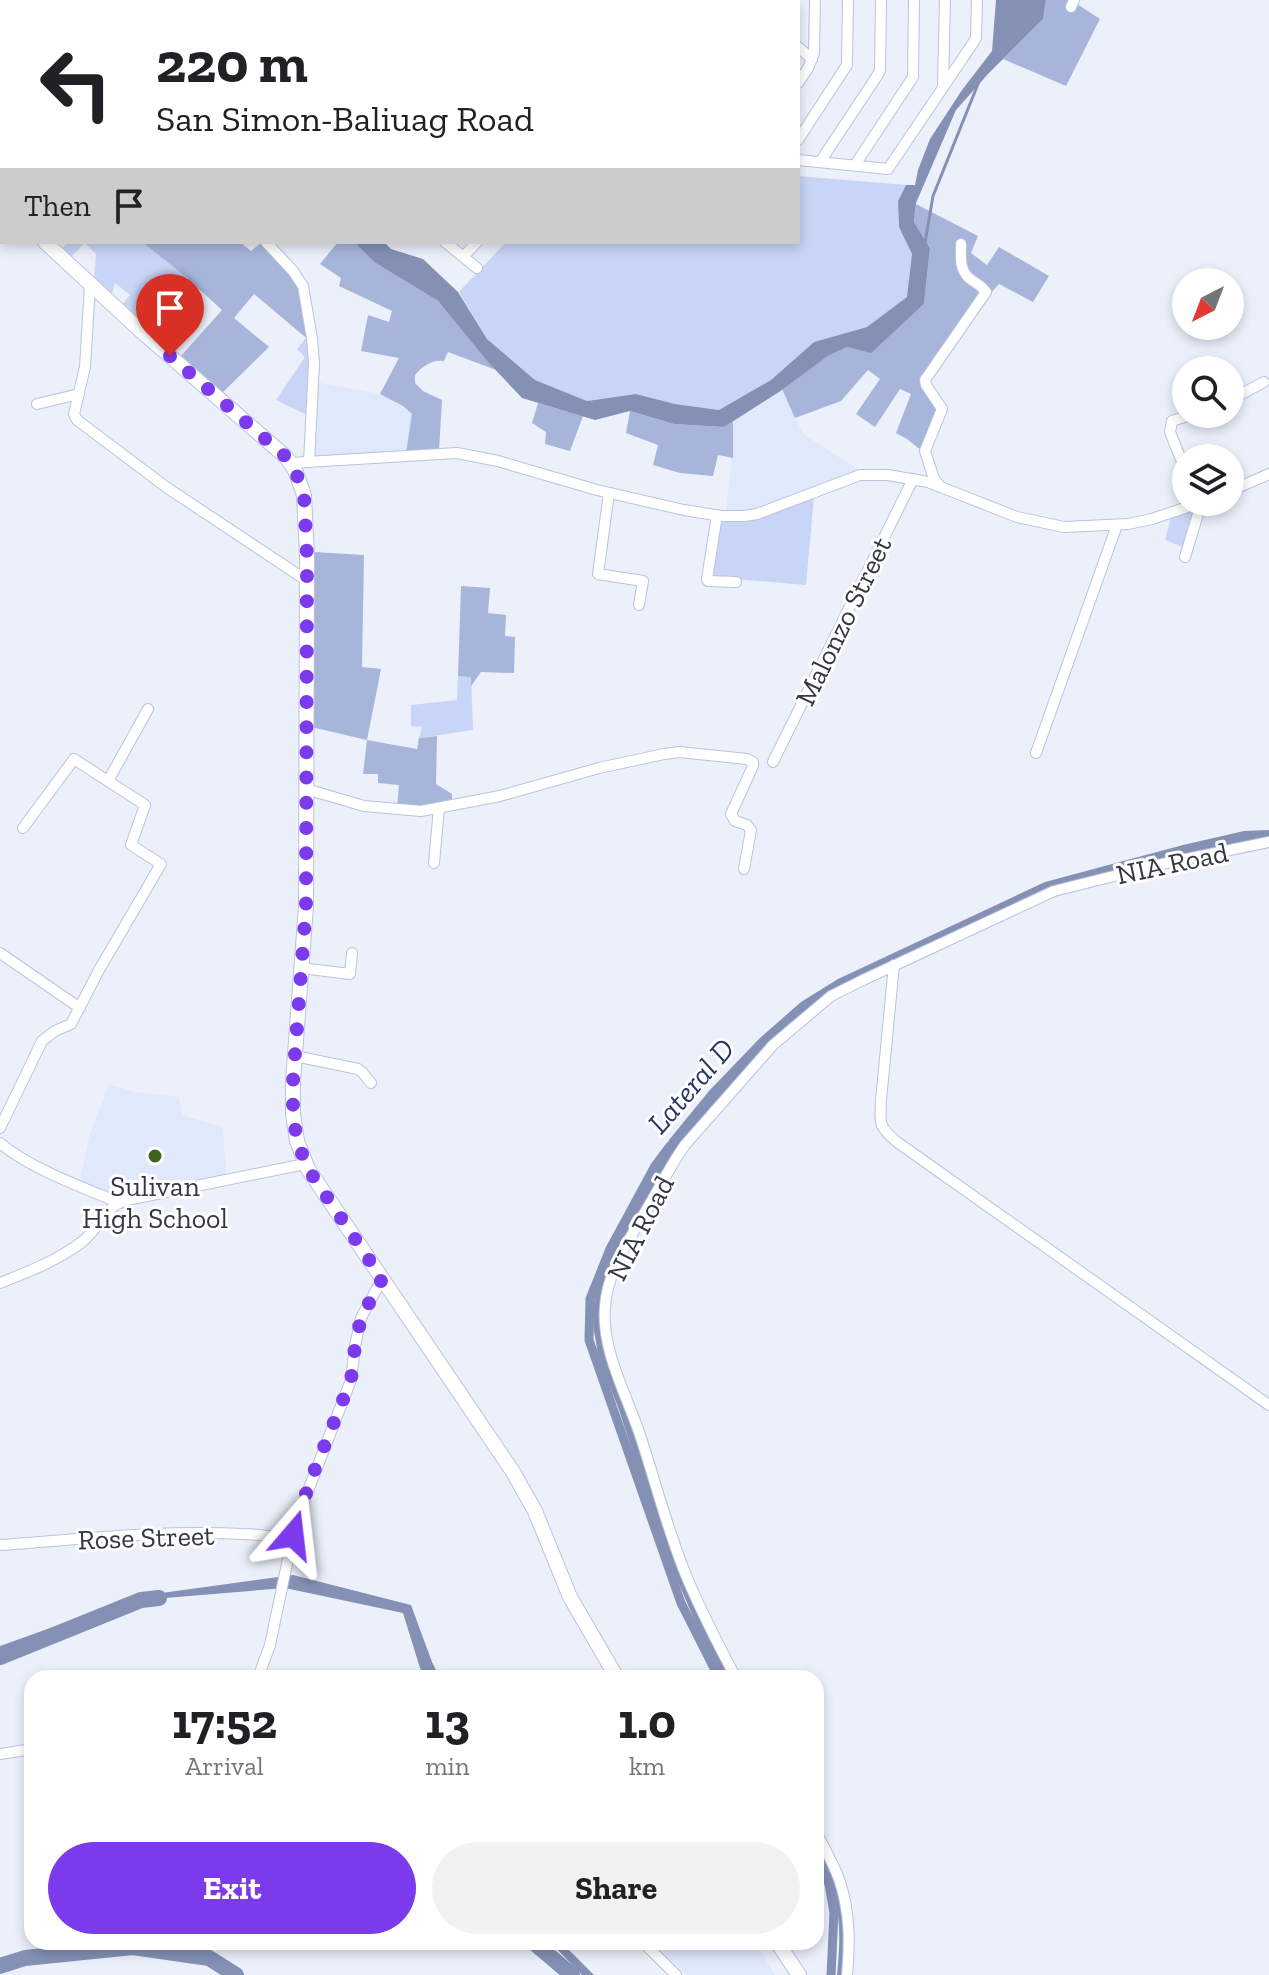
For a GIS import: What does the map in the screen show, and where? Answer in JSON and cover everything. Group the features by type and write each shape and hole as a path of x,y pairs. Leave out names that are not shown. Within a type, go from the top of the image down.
{"main road":[{"path":"47,244 255,429 295,470 304,495 306,580 306,906 295,1056 293,1114 297,1141 305,1164 513,1472 535,1511 570,1597 612,1670"},
{"path":"782,1950 795,1974"}],"street":[{"path":"800,80 814,53 815,0"},
{"path":"800,137 847,65 848,0"},
{"path":"820,162 880,70 881,0"},
{"path":"855,165 913,77 914,0"},
{"path":"943,87 945,0"},
{"path":"800,160 888,169 976,38 977,0"},
{"path":"800,49 812,59"},
{"path":"268,244 303,286 314,363 309,462"},
{"path":"448,244 477,268"},
{"path":"464,256 475,244"},
{"path":"941,486 934,479 925,451 942,409 925,380 986,292 965,274 961,266 961,244"},
{"path":"90,285 85,367 74,414 82,425 166,487 306,580"},
{"path":"1244,393 1264,382"},
{"path":"37,404 79,394"},
{"path":"1172,421 1170,432 1175,444"},
{"path":"290,463 457,453 498,461 609,493 717,515 757,514 860,475 888,475 941,486 1017,517 1049,525 1117,525 1172,512"},
{"path":"1244,485 1269,474"},
{"name":"Malonzo Street","path":"773,762 913,479"},
{"path":"609,493 598,574 643,581 639,605"},
{"path":"717,515 707,579 736,582"},
{"path":"1185,557 1197,516"},
{"path":"1036,753 1117,525"},
{"path":"108,781 148,709"},
{"path":"306,789 371,807 421,811 500,796 599,768 664,754 679,752 747,759 753,762 753,766 731,814 735,821 751,830 744,869"},
{"path":"0,1128 42,1041 71,1024 161,864 131,845 145,805 74,759 23,828"},
{"path":"434,863 439,808"},
{"name":"NIA Road","path":"732,1670 681,1563 610,1351 605,1325 606,1296 621,1256 677,1157 773,1045 831,996 1054,891 1269,842"},
{"path":"0,953 80,1008"},
{"path":"301,968 350,974 352,953"},
{"path":"894,965 881,1100 882,1129 1269,1405"},
{"path":"295,1056 358,1069 371,1083"},
{"path":"0,1143 18,1156 120,1203"},
{"path":"0,1283 34,1269 85,1239 111,1207 120,1203 305,1164"},
{"path":"261,1670 270,1645 292,1540 309,1484 351,1380 361,1318 382,1279"},
{"name":"Rose Street","path":"0,1545 217,1533 292,1540"},
{"path":"0,1754 24,1750"},
{"path":"824,1848 837,1874 846,1907 849,1929 847,1975"},
{"path":"651,1950 676,1975"}],"shaded area":[{"path":"996,0 1046,0 1043,19 956,110 916,203 914,222 930,248 924,304 871,353 847,347 828,356 724,427 674,424 630,411 595,420 522,398 438,301 374,262 356,244 386,244 391,249 423,259 458,292 487,339 535,380 587,401 636,394 675,404 719,410 771,380 814,342 867,327 907,297 912,254 899,227 898,201 906,185 915,185 930,139 992,51"},
{"path":"1046,0 1071,0 1100,19 1066,86 1003,59 1043,19"},
{"path":"800,176 906,185 898,201 899,227 912,254 908,297 867,327 814,342 771,380 719,410 675,404 636,394 587,401 535,380 487,339 459,292 504,244 800,244"},
{"path":"916,204 978,236 971,253 987,265 999,247 1049,276 1033,302 999,284 991,293 983,282 967,272 964,240 958,240 958,266 982,292 921,379 939,410 923,452 896,433 911,394 900,389 875,427 856,414 880,379 868,370 841,401 795,418 782,389 828,356 847,347 871,352 924,304 930,248 914,222"},
{"path":"66,244 84,244 70,258 61,249"},
{"path":"86,244 145,244 186,277 144,326 121,306 130,295 115,283 111,297 94,281 96,254"},
{"path":"145,244 242,244 251,251 264,244 300,286 310,341 254,294 234,318 269,347 221,394 180,357 222,310"},
{"path":"336,244 356,244 374,262 438,301 496,370 448,352 444,361 428,364 415,375 415,383 423,391 442,400 439,451 406,453 412,414 380,394 399,358 361,351 368,315 389,322 392,311 339,286 341,278 320,264"},
{"path":"306,338 310,341 309,416 276,400 305,357 297,349"},
{"path":"315,382 380,394 403,406 412,414 406,453 312,457"},
{"path":"782,389 803,434 859,470 757,511 726,513 733,421"},
{"path":"538,403 583,416 570,451 545,444 546,432 532,423"},
{"path":"630,411 674,424 724,427 733,421 733,458 718,455 713,476 680,473 653,465 658,445 626,433"},
{"path":"814,497 806,585 709,577 721,519"},
{"path":"1194,516 1185,548 1165,540 1171,518"},
{"path":"314,552 364,555 362,667 381,669 367,740 311,727"},
{"path":"461,586 490,588 488,613 506,615 505,636 515,637 514,673 481,672 471,686 471,677 458,676"},
{"path":"458,676 471,676 473,730 419,738 422,727 411,726 411,705 457,700"},
{"path":"437,736 436,784 452,794 452,803 420,809 397,808 399,785 378,783 378,774 363,774 367,740 417,749 419,738"},
{"name":"Lateral D","path":"1269,830 1269,839 1073,882 828,995 683,1143 639,1217 601,1308 676,1558 730,1670 720,1670 702,1638 664,1549 618,1407 599,1360 594,1331 594,1302 599,1282 611,1252 669,1140 709,1091 760,1038 801,1002 838,979 1045,882 1244,831"},
{"name":"Sulivan High School","path":"109,1084 135,1092 179,1097 182,1115 223,1127 226,1177 120,1200 79,1184 90,1134"},
{"path":"293,1575 411,1605 436,1670 421,1670 403,1613 285,1588 141,1600 0,1657 0,1646 140,1596"},
{"path":"824,1855 837,1882 845,1918 845,1975 837,1975 838,1911"},
{"path":"558,1950 569,1950 594,1975 582,1975"},
{"path":"657,1950 760,1950 775,1975 687,1975"}],"waterway":[{"path":"925,243 933,196 978,84"},
{"name":"Lateral D","path":"670,1146 655,1166 610,1249 590,1299 589,1340 681,1603 715,1670"},
{"path":"0,1657 141,1600 159,1598"},
{"name":"Lateral D","path":"824,1875 829,1884 834,1913 831,1975"},
{"path":"0,1966 25,1958 104,1950"},
{"path":"154,1950 209,1958 236,1975"},
{"path":"542,1950 572,1975"}],"place":[{"name":"Sulivan High School","path":"155,1156"}],"route":[{"path":"170,356 286,457 295,470 304,495 307,556 306,906 293,1114 302,1158 382,1279 361,1318 351,1380 309,1484 293,1535"}]}
